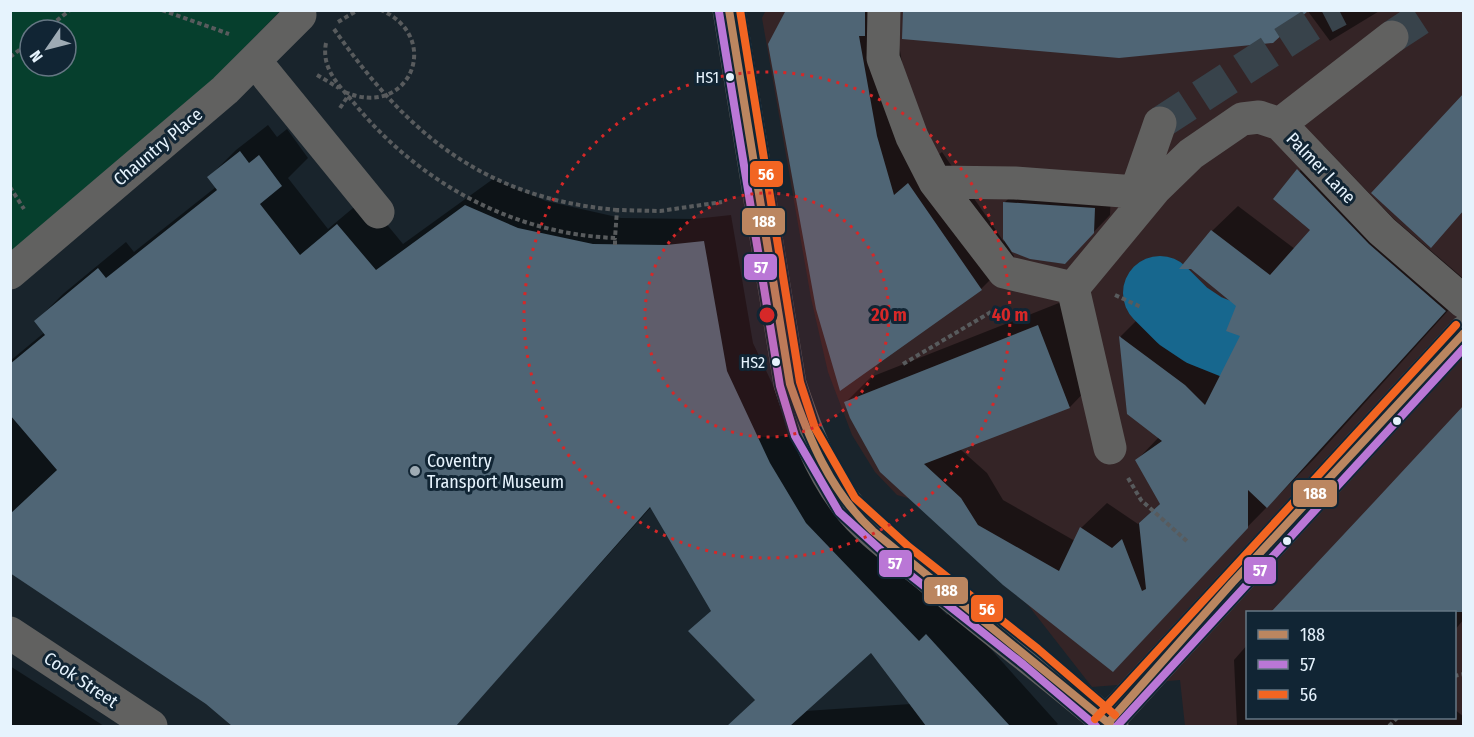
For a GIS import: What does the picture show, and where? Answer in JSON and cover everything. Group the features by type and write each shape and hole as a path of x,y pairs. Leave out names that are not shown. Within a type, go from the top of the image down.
{"street":[{"path":"729,10 790,384 805,432 847,505 957,600 1031,657 1108,725 1232,583 1464,332"},
{"path":"884,10 884,58 912,137 934,182 1004,272 1073,288 1110,448"},
{"name":"Chauntry Place","path":"10,273 225,90 255,61 314,17"},
{"path":"1280,124 1392,37"},
{"path":"255,61 378,212"},
{"name":"Palmer Lane","path":"1073,288 1145,191 1191,154 1242,119 1259,117 1280,124 1382,231 1464,302"},
{"path":"934,182 1015,183 1145,191 1160,123"},
{"name":"Cook Street","path":"10,633 151,726"}],"path":[{"path":"162,10 231,35"},
{"path":"358,10 338,21 326,38 325,56 334,80 364,116 403,155 451,189 495,210 542,226 593,237 615,238"},
{"path":"313,73 346,93 369,99 386,96 405,83 413,68 415,52 411,37 402,23 381,10"},
{"path":"314,17 410,122 451,154 530,194 560,203 617,210 660,211 709,204"},
{"path":"10,188 25,209 20,215"},
{"path":"615,245 617,210"},
{"path":"903,363 999,308 1023,277"},
{"path":"1110,448 1141,500 1189,543"}],"shaded area":[{"path":"766,10 1463,11 1463,726 1185,726 1180,680 1092,687 1028,605 911,499 897,495 875,472 852,435 828,372 811,298 762,18"}],"green space":[{"path":"11,11 280,11 208,85 11,253"}],"building":[{"path":"786,10 865,10 865,36 859,36 877,136 894,195 908,183 982,290 840,391 816,309 768,44"},
{"path":"903,10 1309,10 1273,43 1119,58 902,39"},
{"path":"1464,93 1464,210 1431,248 1371,193"},
{"name":"Coventry Transport Museum","path":"240,151 249,163 259,155 282,186 260,204 300,255 337,224 376,270 465,205 518,228 593,244 666,245 704,241 727,371 770,463 806,523 919,641 926,634 1010,726 926,726 871,653 790,726 727,726 755,700 688,631 711,611 650,507 456,726 232,726 206,704 10,573 10,514 57,470 10,415 10,364 45,335 34,321 98,268 106,278 217,190 207,177"},
{"path":"1297,169 1369,244 1446,311 1267,508 1248,490 1248,528 1113,672 1003,585 880,472 850,418 844,402 1038,325 1070,408 924,464 961,498 978,525 1059,571 1080,527 1112,548 1122,539 1142,591 1146,589 1139,523 1160,504 1135,460 1162,441 1127,414 1119,336 1185,385 1205,405 1240,336 1226,331 1236,306 1191,269 1179,269 1211,230 1270,275 1310,230 1273,199"},
{"path":"1003,202 1095,208 1094,233 1065,264 1030,259 1012,252 1003,239"},
{"path":"1464,405 1464,612 1272,611"}],"waterway":[{"path":"1160,293 1183,316 1204,330 1317,375"}],"tunnel":[{"path":"1160,123 1314,23 1339,10"},
{"path":"1392,37 1433,10"}],"transit line":[{"name":"188","path":"729,10 790,384 822,463 845,499 873,531 1112,726"},
{"name":"56","path":"740,10 800,382 815,428 855,498 909,547 1038,649 1115,715"},
{"name":"57","path":"719,12 780,386 795,436 839,512 895,563 1024,665 1096,726"},
{"name":"56","path":"1095,719 1456,325"},
{"name":"188","path":"1108,723 1232,583 1464,333"},
{"name":"57","path":"1117,726 1464,348"}],"place":[{"name":"HS1","path":"730,77"},
{"name":"HS2","path":"776,362"},
{"name":"Coventry Transport Museum","path":"415,471"}]}
